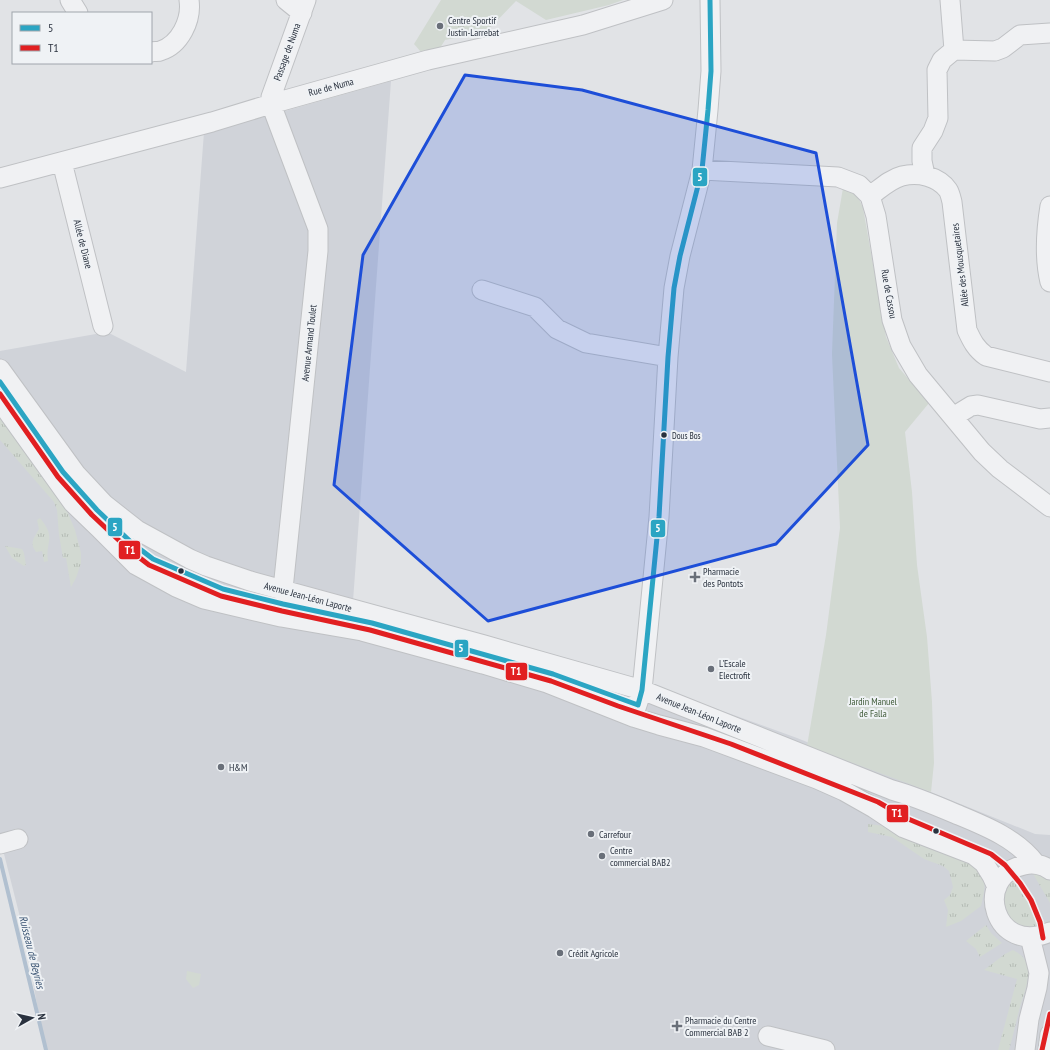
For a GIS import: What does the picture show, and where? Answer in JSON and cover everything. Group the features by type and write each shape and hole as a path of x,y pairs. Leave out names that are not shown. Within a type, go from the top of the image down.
{"street":[{"path":"70,0 77,12"},
{"path":"152,52 161,51 174,43 182,34 188,19 190,5 189,0"},
{"path":"286,0 304,6"},
{"name":"Rue de Numa","path":"0,178 212,122 428,60 583,26 663,0"},
{"path":"633,717 642,690 659,517 668,357 674,288 680,256 702,170 711,71 710,0"},
{"path":"950,0 954,50"},
{"name":"Passage de Numa","path":"271,104 271,97 304,6"},
{"path":"702,170 838,177 859,185 870,196 902,176 925,175 922,161 922,148 933,131 938,118 937,70 942,60 954,50 995,51 1004,48 1020,35 1050,32"},
{"name":"Avenue Armand Toulet","path":"271,104 318,228 318,251 281,617"},
{"name":"Allée de Diane","path":"62,162 103,326"},
{"name":"Allée des Mousquetaires","path":"925,175 941,183 949,191 952,202 967,330 971,340 978,350 986,356 1050,372"},
{"name":"Rue de Cassou","path":"870,196 876,216 892,320 901,346 918,375 982,452 1000,469 1050,507"},
{"path":"1050,206 1047,225 1046,254 1050,282"},
{"path":"482,290 535,307 557,329 586,343 668,357"},
{"name":"Avenue Jean-Léon Laporte","path":"0,370 76,474 104,504 137,530 190,559 250,581 490,646 642,690 886,787 916,797 984,826 1013,841 1043,867"},
{"name":"Avenue Jean-Léon Laporte","path":"0,401 73,503 136,565 176,587 204,600 281,617 362,631 467,660 547,683 633,717 704,737 817,779 844,791 874,808 904,828 974,855 984,863 997,887"},
{"path":"953,417 971,406 978,405 1040,419 1050,418"},
{"path":"1043,867 1025,864 1009,871 1004,875 997,887 994,896 994,906 1004,925 1012,932 1030,937 1038,937 1050,932"},
{"path":"1025,1050 1029,1018 1037,988 1039,973 1030,937"},
{"path":"1048,1050 1050,1034"},
{"path":"768,1036 825,1050"}],"highlighted area":[{"path":"465,75 582,90 816,153 868,445 776,544 488,621 334,485 363,255"}],"shaded area":[{"path":"391,81 353,601 651,685 797,738 1035,834 1050,835 1050,1050 45,1050 25,937 0,838 0,351 107,332 186,372 204,132 264,117"}],"green space":[{"name":"Centre Sportif Justin-Larrebat","path":"441,0 623,0 609,5 546,20 516,1 487,31 462,13 440,48 421,52 414,44"},
{"path":"462,13 487,31 445,40"},
{"name":"Jardin Manuel de Falla","path":"843,188 856,195 863,208 886,337 899,368 929,403 905,432 912,492 917,565 927,637 932,702 934,763 931,792 807,746 826,635 840,528 832,354 837,223"},
{"path":"0,414 65,506 75,530 81,553 81,563 71,587 66,558 63,558 57,510 54,502 0,440"},
{"path":"40,518 49,535 47,554 48,561 44,562 42,551 36,552 33,546 34,538 39,529 37,520"},
{"path":"5,546 22,549 26,565 24,566 12,558"},
{"path":"868,824 884,826 942,850 957,857 979,871 985,881 981,906 961,921 946,927 948,910 944,900 950,895 953,887 949,871 943,866 924,859 892,837 868,832"},
{"path":"1032,872 1050,880 1050,903"},
{"path":"1015,876 1028,895 1041,926 1028,929 1012,922 1005,908 1003,899 1006,888"},
{"path":"986,925 991,933 1002,943 980,957 976,949 966,941"},
{"path":"1013,950 1021,955 1028,968 1027,983 1009,1050 998,1050 1017,979 984,970 1005,954"},
{"path":"187,971 201,974 199,985 193,988 186,979"}],"waterway":[{"name":"Ruisseau de Beyries","path":"0,859 46,1050"}],"transit line":[{"name":"5","path":"638,705 642,690 659,517 668,357 674,288 680,256 702,170 711,71 710,0"},
{"name":"5","path":"0,382 63,472 97,510 132,543 153,559 223,589 283,604 372,623 553,674 638,705"},
{"name":"T1","path":"0,394 58,477 92,515 127,548 149,565 221,596 370,630 551,681 618,706 731,744 878,802 906,818 991,854 1005,865 1020,883 1031,900 1040,922 1043,938"},
{"name":"T1","path":"1042,1050 1050,1014"}],"place":[{"name":"Centre Sportif Justin-Larrebat","path":"440,26"},
{"name":"Dous Bos","path":"664,435"},
{"name":"Pharmacie des Pontots","path":"695,577"},
{"name":"L'Escale Electrofit","path":"711,669"},
{"name":"H&M","path":"221,767"},
{"name":"Carrefour","path":"591,834"},
{"name":"Centre commercial BAB2","path":"602,856"},
{"name":"Crédit Agricole","path":"560,953"},
{"name":"Pharmacie du Centre Commercial BAB 2","path":"677,1026"}]}
